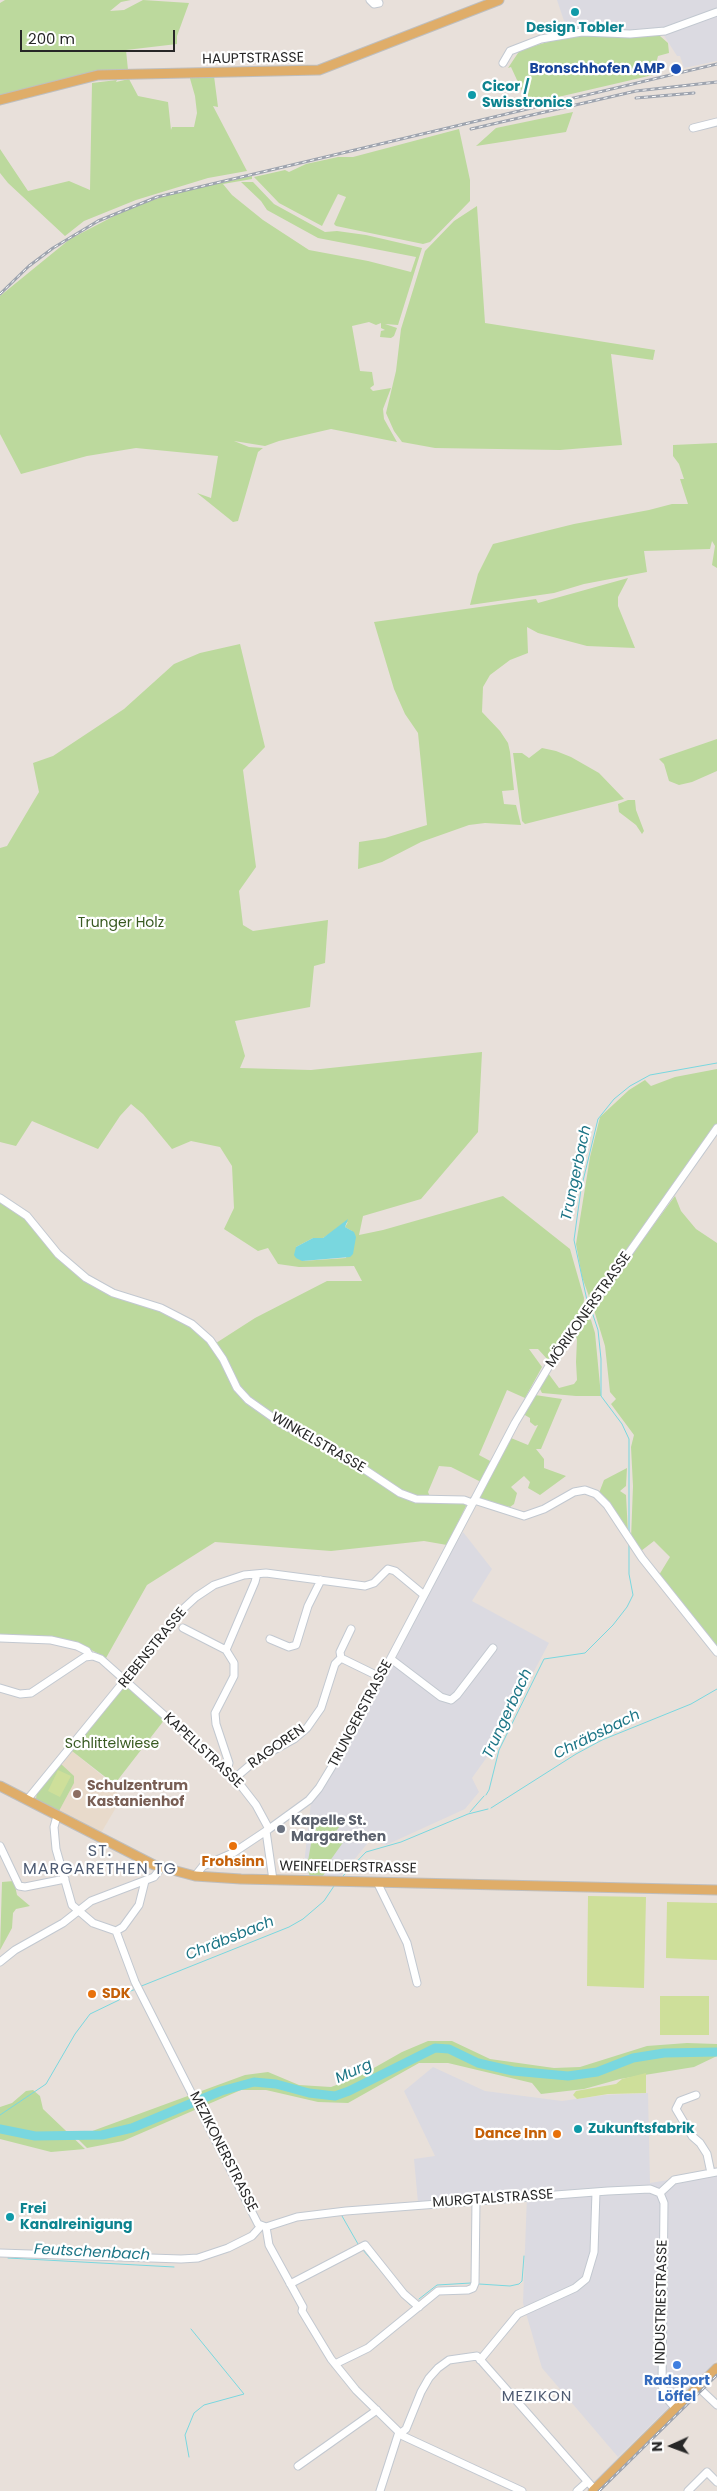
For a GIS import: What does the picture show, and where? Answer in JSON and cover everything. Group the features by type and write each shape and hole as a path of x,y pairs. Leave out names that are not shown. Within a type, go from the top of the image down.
{"main road":[{"name":"HAUPTSTRASSE","path":"0,100 98,75 311,72 358,57 499,0"},
{"name":"WEINFELDERSTRASSE","path":"0,1786 161,1868 195,1876 273,1880 717,1890"},
{"path":"595,2490 717,2368"}],"street":[{"path":"370,0 372,4 379,3"},
{"path":"503,63 510,51 541,39 582,32 630,34 665,31 717,12"},
{"path":"693,128 717,122"},
{"name":"MÖRIKONERSTRASSE","path":"473,1502 514,1423 549,1366 717,1128"},
{"name":"WINKELSTRASSE","path":"0,1198 27,1216 58,1254 86,1278 113,1293 161,1308 192,1324 210,1340 223,1359 237,1388 248,1400 275,1420 297,1434 340,1453 400,1493 416,1499 464,1500 473,1502"},
{"path":"473,1502 524,1516 544,1509 574,1492 586,1490 596,1494 607,1506 642,1558 717,1652"},
{"name":"TRUNGERSTRASSE","path":"195,1876 203,1866 233,1853 314,1794 341,1752 473,1502"},
{"name":"REBENSTRASSE","path":"27,1800 183,1608 196,1597 223,1581 256,1574 277,1574 367,1586 374,1583 386,1569 390,1569 424,1595"},
{"path":"226,1650 255,1582 256,1574"},
{"path":"270,1639 290,1647 296,1645 308,1606 321,1580"},
{"path":"183,1628 226,1650 234,1663 234,1676 217,1707 215,1717 229,1764 226,1770"},
{"name":"RAGOREN","path":"234,1778 256,1760 294,1739 307,1728 321,1708 335,1664 341,1658 340,1652 351,1629"},
{"name":"KAPELLSTRASSE","path":"0,1638 33,1638 65,1642 87,1651 90,1656 101,1659 126,1680 226,1770 253,1801 267,1830 273,1880"},
{"path":"391,1659 440,1696 451,1700 458,1695 493,1648"},
{"path":"0,1688 20,1694 31,1693 90,1656"},
{"path":"341,1658 380,1677"},
{"path":"57,1816 54,1838 72,1905 77,1911 99,1926 116,1931 137,1910 142,1898 145,1881"},
{"path":"0,1846 19,1886 25,1887 65,1879"},
{"path":"0,1962 15,1950 58,1926 91,1901 145,1881 158,1874 161,1868"},
{"path":"377,1882 407,1943 417,1983"},
{"name":"MEZIKONERSTRASSE","path":"116,1931 139,1988 263,2227 269,2246 303,2307 302,2311 335,2364 356,2390 408,2438 522,2491"},
{"path":"660,2192 674,2180 714,2173 700,2142 692,2136 676,2109 680,2101 696,2095"},
{"name":"MURGTALSTRASSE","path":"0,2253 181,2260 210,2255 254,2235 263,2227 319,2213 596,2192 650,2189 660,2192"},
{"path":"380,2491 398,2436 411,2418 424,2385 438,2368 456,2358 478,2358 518,2314 575,2288 586,2279 594,2252 596,2192"},
{"name":"INDUSTRIESTRASSE","path":"660,2192 664,2203 662,2386 669,2402 676,2409"},
{"path":"335,2364 368,2348 438,2291 468,2290 474,2286 476,2201"},
{"path":"290,2284 365,2245 404,2294 419,2307"},
{"path":"478,2358 595,2490"},
{"path":"698,2387 717,2405"},
{"path":"298,2466 377,2410"},
{"path":"688,2491 708,2472 716,2481"},
{"path":"577,2491 587,2482"}],"shaded area":[{"path":"557,0 717,0 717,61 684,68 680,56 677,56 663,34 567,30"},
{"path":"463,1532 492,1569 472,1601 549,1643 492,1750 472,1778 479,1792 465,1809 386,1845 371,1839 340,1877 303,1873 311,1802 342,1756 393,1664 443,1564"},
{"name":"Schulzentrum Kastanienhof","path":"72,1751 111,1783 121,1799 101,1833 35,1799 36,1792"},
{"path":"433,2067 485,2091 562,2101 605,2095 648,2093 650,2183 717,2172 717,2360 618,2457 542,2368 523,2303 527,2195 418,2203 414,2159 435,2156 404,2091"}],"green space":[{"path":"5,0 131,0 121,2 110,11 124,10 143,0 189,3 177,36 177,44 126,50 128,70 78,76 0,97 0,3"},
{"path":"591,35 660,36 668,43 669,53 658,56 653,75 528,104 511,67 508,68 520,50 558,39"},
{"path":"189,75 214,76 218,107 213,106 247,171 208,178 136,200 84,221 65,236 8,183 0,173 0,149 28,191 69,181 90,190 92,83 117,80 116,82 129,79 138,96 168,102 171,130 172,127 194,127 197,113 195,96"},
{"path":"573,112 566,132 476,146 496,128"},
{"path":"459,129 470,180 470,201 430,242 423,244 336,226 334,224 346,197 338,194 322,226 279,203 254,177 285,170 289,172 306,164 338,157 353,157"},
{"path":"252,176 252,179 223,184 232,195 263,220 309,250 368,261 411,272 416,257 318,238 267,210 261,201 241,182 253,182 274,204 325,232 337,231 366,235 422,248 398,325 385,324 397,328 394,336 391,338 380,337 381,331 385,330 381,328 381,323 376,325 369,322 352,326 360,371 372,372 374,385 370,388 373,391 391,388 383,409 384,419 397,442 331,429 265,446 234,441 249,447 263,448 258,452 238,521 233,522 197,493 211,498 218,456 136,448 87,456 21,474 0,434 0,296 70,239 118,214 171,194"},
{"path":"477,206 485,323 655,350 653,360 611,354 622,445 560,450 435,448 402,442 394,431 386,413 396,371 401,329 425,251 454,221"},
{"path":"717,443 717,568 712,565 715,546 712,541 710,549 644,551 647,572 584,584 554,593 470,605 478,574 493,544 574,524 672,504 688,504 680,479 684,479 679,464 673,456 673,445"},
{"path":"628,578 618,597 618,606 635,648 587,646 538,633 527,627 528,653 510,660 490,675 483,687 482,712 500,731 508,743 510,752 514,790 502,791 504,804 516,805 521,825 485,823 469,825 421,842 382,862 358,869 359,842 385,838 427,825 418,733 405,714 394,689 374,622 536,599 538,603"},
{"name":"Trunger Holz","path":"240,644 265,747 243,770 256,867 239,891 243,925 253,931 328,920 325,963 314,966 310,1007 235,1021 245,1056 240,1068 311,1070 482,1052 478,1132 421,1199 363,1216 359,1235 503,1196 570,1249 584,1298 583,1313 548,1360 538,1349 529,1349 542,1367 525,1398 507,1390 479,1455 492,1462 481,1482 451,1467 439,1466 428,1492 431,1499 465,1503 466,1506 447,1545 424,1541 331,1551 215,1542 147,1585 106,1658 86,1647 0,1637 0,1200 16,1209 87,1280 184,1322 213,1345 255,1318 327,1281 362,1281 354,1266 299,1267 278,1264 268,1248 258,1251 224,1229 234,1208 232,1166 220,1147 191,1141 172,1149 143,1114 131,1104 120,1116 98,1149 32,1121 16,1146 0,1142 0,848 7,846 39,792 33,763 53,756 124,709 174,664 200,653","holes":["348,1222 345,1227 352,1231 346,1258 302,1261 296,1247 313,1238 323,1238"]},
{"path":"717,739 717,771 692,782 679,785 669,781 664,764 659,759"},
{"path":"542,748 571,757 599,773 624,799 525,824 522,821 513,753 522,753 529,758"},
{"path":"628,800 635,800 636,810 644,831 642,834 636,825 619,812 618,804"},
{"path":"717,1069 717,1125 591,1302 582,1277 576,1244 590,1157 600,1117 629,1090 645,1080 651,1086 675,1077"},
{"path":"675,1196 681,1211 696,1229 717,1243 717,1647 659,1575 670,1557 654,1541 641,1551 631,1539 633,1486 631,1447 634,1435 611,1404 616,1399 610,1392 605,1346 594,1310 603,1293"},
{"path":"587,1316 591,1320 595,1333 601,1396 542,1393 539,1387 548,1373 559,1388 574,1384 577,1380 577,1339 575,1335"},
{"path":"535,1395 562,1399 541,1449 536,1449 544,1459 544,1468 566,1476 540,1495 528,1488 530,1482 524,1476 511,1487 517,1493 514,1504 510,1507 506,1506 505,1510 479,1498 511,1438 528,1445 538,1425 535,1426 530,1422 530,1418 523,1414"},
{"path":"627,1468 626,1486 620,1491 626,1495 628,1533 599,1493 604,1480"},
{"name":"Schlittelwiese","path":"124,1686 165,1719 117,1781 113,1783 72,1751"},
{"path":"61,1764 74,1776 74,1783 59,1811 36,1799 37,1792"},
{"path":"58,1770 71,1776 60,1797 48,1791"},
{"path":"330,1820 335,1824 337,1821 341,1824 335,1833 344,1841 327,1865 328,1869 322,1877 310,1877 307,1867 314,1826 324,1821 328,1823"},
{"path":"14,1881 17,1895 30,1906 16,1909 13,1913 12,1928 0,1950 2,1882"},
{"path":"588,1896 646,1897 644,1988 587,1986"},
{"path":"667,1902 717,1903 717,1960 666,1958"},
{"path":"660,1996 709,1996 709,2035 660,2035"},
{"path":"428,2041 452,2041 490,2059 554,2068 580,2067 647,2046 687,2043 717,2044 717,2056 694,2067 620,2079 584,2089 541,2094 532,2083 448,2063 419,2063 348,2103 318,2102 266,2090 241,2090 123,2141 87,2148 76,2137 245,2075 268,2072 299,2085 331,2087 358,2077 402,2052"},
{"path":"646,2073 646,2093 608,2094 577,2099 573,2095 576,2091 616,2084 622,2079"},
{"path":"33,2090 40,2096 43,2109 85,2149 51,2152 0,2139 0,2107 12,2103 26,2091"}],"water":[{"path":"348,1219 345,1227 354,1232 356,1237 353,1254 350,1257 302,1261 296,1258 294,1255 296,1247 313,1238 323,1238"}],"waterway":[{"name":"Trungerbach","path":"588,1305 574,1240 581,1189 598,1119 614,1099 630,1086 650,1075 717,1063"},
{"name":"Trungerbach","path":"592,1312 598,1330 601,1359 601,1396 622,1424 629,1439 629,1532"},
{"name":"Trungerbach","path":"486,1795 499,1750 544,1659 585,1653 613,1625 627,1607 633,1595 629,1574 629,1545"},
{"name":"Chräbsbach","path":"491,1808 576,1754 602,1740 691,1704 717,1689"},
{"name":"Trungerbach","path":"470,1812 484,1796"},
{"name":"Chräbsbach","path":"342,1877 366,1852 401,1842 468,1814 488,1809"},
{"name":"Chräbsbach","path":"139,1987 289,1927 303,1919 324,1901 334,1886"},
{"name":"Chräbsbach","path":"0,2115 46,2084 75,2034 90,2014 119,2000 128,1992 136,1989"},
{"name":"Murg","path":"0,2129 35,2136 102,2135 132,2128 221,2091 254,2082 276,2084 309,2093 335,2096 349,2091 435,2048 449,2049 478,2063 513,2071 568,2076 597,2072 633,2058 664,2053 717,2052"},
{"path":"342,2216 358,2244"},
{"path":"363,2250 410,2305"},
{"path":"479,2284 510,2286 519,2284 522,2281 524,2256"},
{"name":"Feutschenbach","path":"8,2258 174,2267"},
{"path":"419,2299 437,2285 471,2283"},
{"path":"189,2457 185,2435 194,2413 204,2405 244,2394 191,2329"}],"railway":[{"path":"0,294 29,266 53,248 98,221 157,197 717,64"},
{"path":"471,129 636,91 717,82"},
{"path":"636,98 694,93"},
{"path":"599,2491 717,2375"}],"place":[{"name":"Design Tobler","path":"575,12"},
{"name":"Bronschhofen AMP","path":"676,69"},
{"name":"Cicor / Swisstronics","path":"472,95"},
{"name":"Schulzentrum Kastanienhof","path":"77,1794"},
{"name":"Kapelle St. Margarethen","path":"281,1829"},
{"name":"Frohsinn","path":"233,1846"},
{"name":"SDK","path":"92,1994"},
{"name":"Zukunftsfabrik","path":"578,2129"},
{"name":"Dance Inn","path":"557,2134"},
{"name":"Frei Kanalreinigung","path":"10,2217"},
{"name":"Radsport Löffel","path":"677,2365"}],"district":[{"name":"ST. MARGARETHEN TG","path":"100,1861"},
{"name":"MEZIKON","path":"537,2397"}]}
